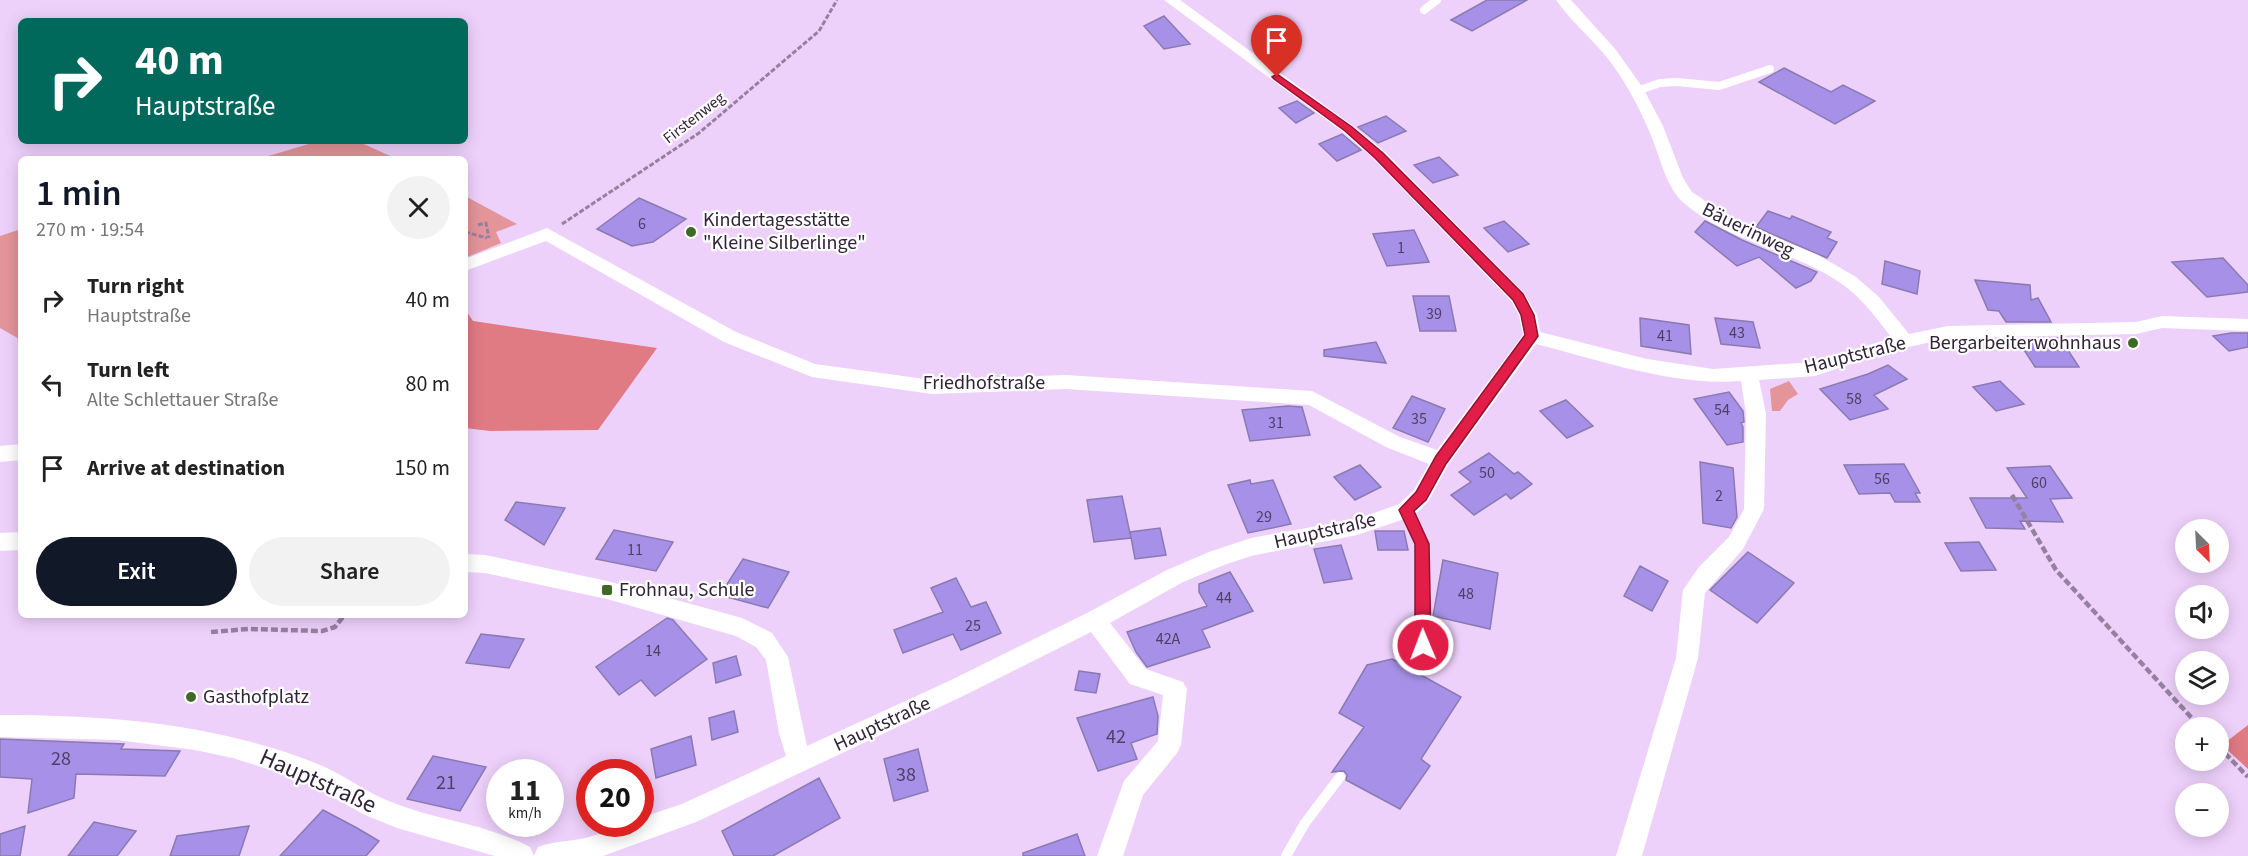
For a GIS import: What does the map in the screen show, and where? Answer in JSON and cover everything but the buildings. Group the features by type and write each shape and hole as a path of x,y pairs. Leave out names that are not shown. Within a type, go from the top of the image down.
{"street":[{"path":"1171,0 1348,129 1379,155 1518,297 1528,315 1532,336"},
{"name":"Bäuerinweg","path":"1563,0 1605,47 1637,91 1665,150 1676,183 1690,200 1717,219 1793,252 1851,281 1874,303 1905,342"},
{"path":"468,264 547,234"},
{"name":"Friedhofstraße","path":"547,234 730,337 812,370 932,387 1066,382 1312,398 1393,442 1441,460"},
{"name":"Hauptstraße","path":"547,856 585,850 687,814 801,762 1095,620 1175,576 1217,558 1251,547 1357,527 1406,510 1421,496 1441,460 1532,336 1647,366 1713,376 1815,369 1885,346 1948,332 2136,328 2162,322 2248,324"},
{"path":"1629,856 1687,658 1694,590 1736,543 1754,509 1756,414 1749,374"},
{"path":"0,454 18,452"},
{"path":"0,542 18,541"},
{"path":"468,563 485,564 607,590 741,628 764,640 777,657 791,733 801,762"},
{"path":"1095,620 1138,677 1176,689 1169,745 1133,789 1110,856"},
{"name":"Hauptstraße","path":"0,726 68,725 166,735 243,748 309,771 394,816 501,844 521,856"}],"lane":[{"path":"1424,10 1437,0"},
{"path":"1637,91 1660,83 1677,82 1719,86 1738,82 1770,69"},
{"path":"1406,510 1422,544 1423,645"},
{"path":"1286,856 1305,824 1340,777"}],"path":[{"name":"Firstenweg","path":"547,234 699,133 819,31 837,0"},
{"path":"478,225 486,223 489,239"},
{"path":"2012,495 2056,570 2191,717"},
{"path":"211,632 248,629 322,631 335,627 342,618"},
{"path":"2229,757 2248,777"}],"shaded area":[{"path":"309,144 364,144 390,156 268,156"},
{"path":"468,198 517,224 496,232 501,243 468,257"},
{"path":"18,230 18,338 0,328 0,236"},
{"path":"468,314 473,321 657,348 598,430 490,431 468,428"},
{"path":"1789,381 1798,394 1788,400 1780,411 1772,411 1770,389"},
{"path":"2248,725 2248,769 2229,751 2229,740"}],"place":[{"name":"Kindertagesstätte \"Kleine Silberlinge\"","path":"691,232"},
{"name":"Bergarbeiterwohnhaus","path":"2133,343"},
{"name":"Frohnau, Schule","path":"607,590"},
{"name":"Gasthofplatz","path":"191,697"}],"route":[{"path":"1277,77 1348,129 1379,155 1518,297 1528,315 1532,336 1441,460 1421,496 1406,510 1422,544 1423,645"}]}
